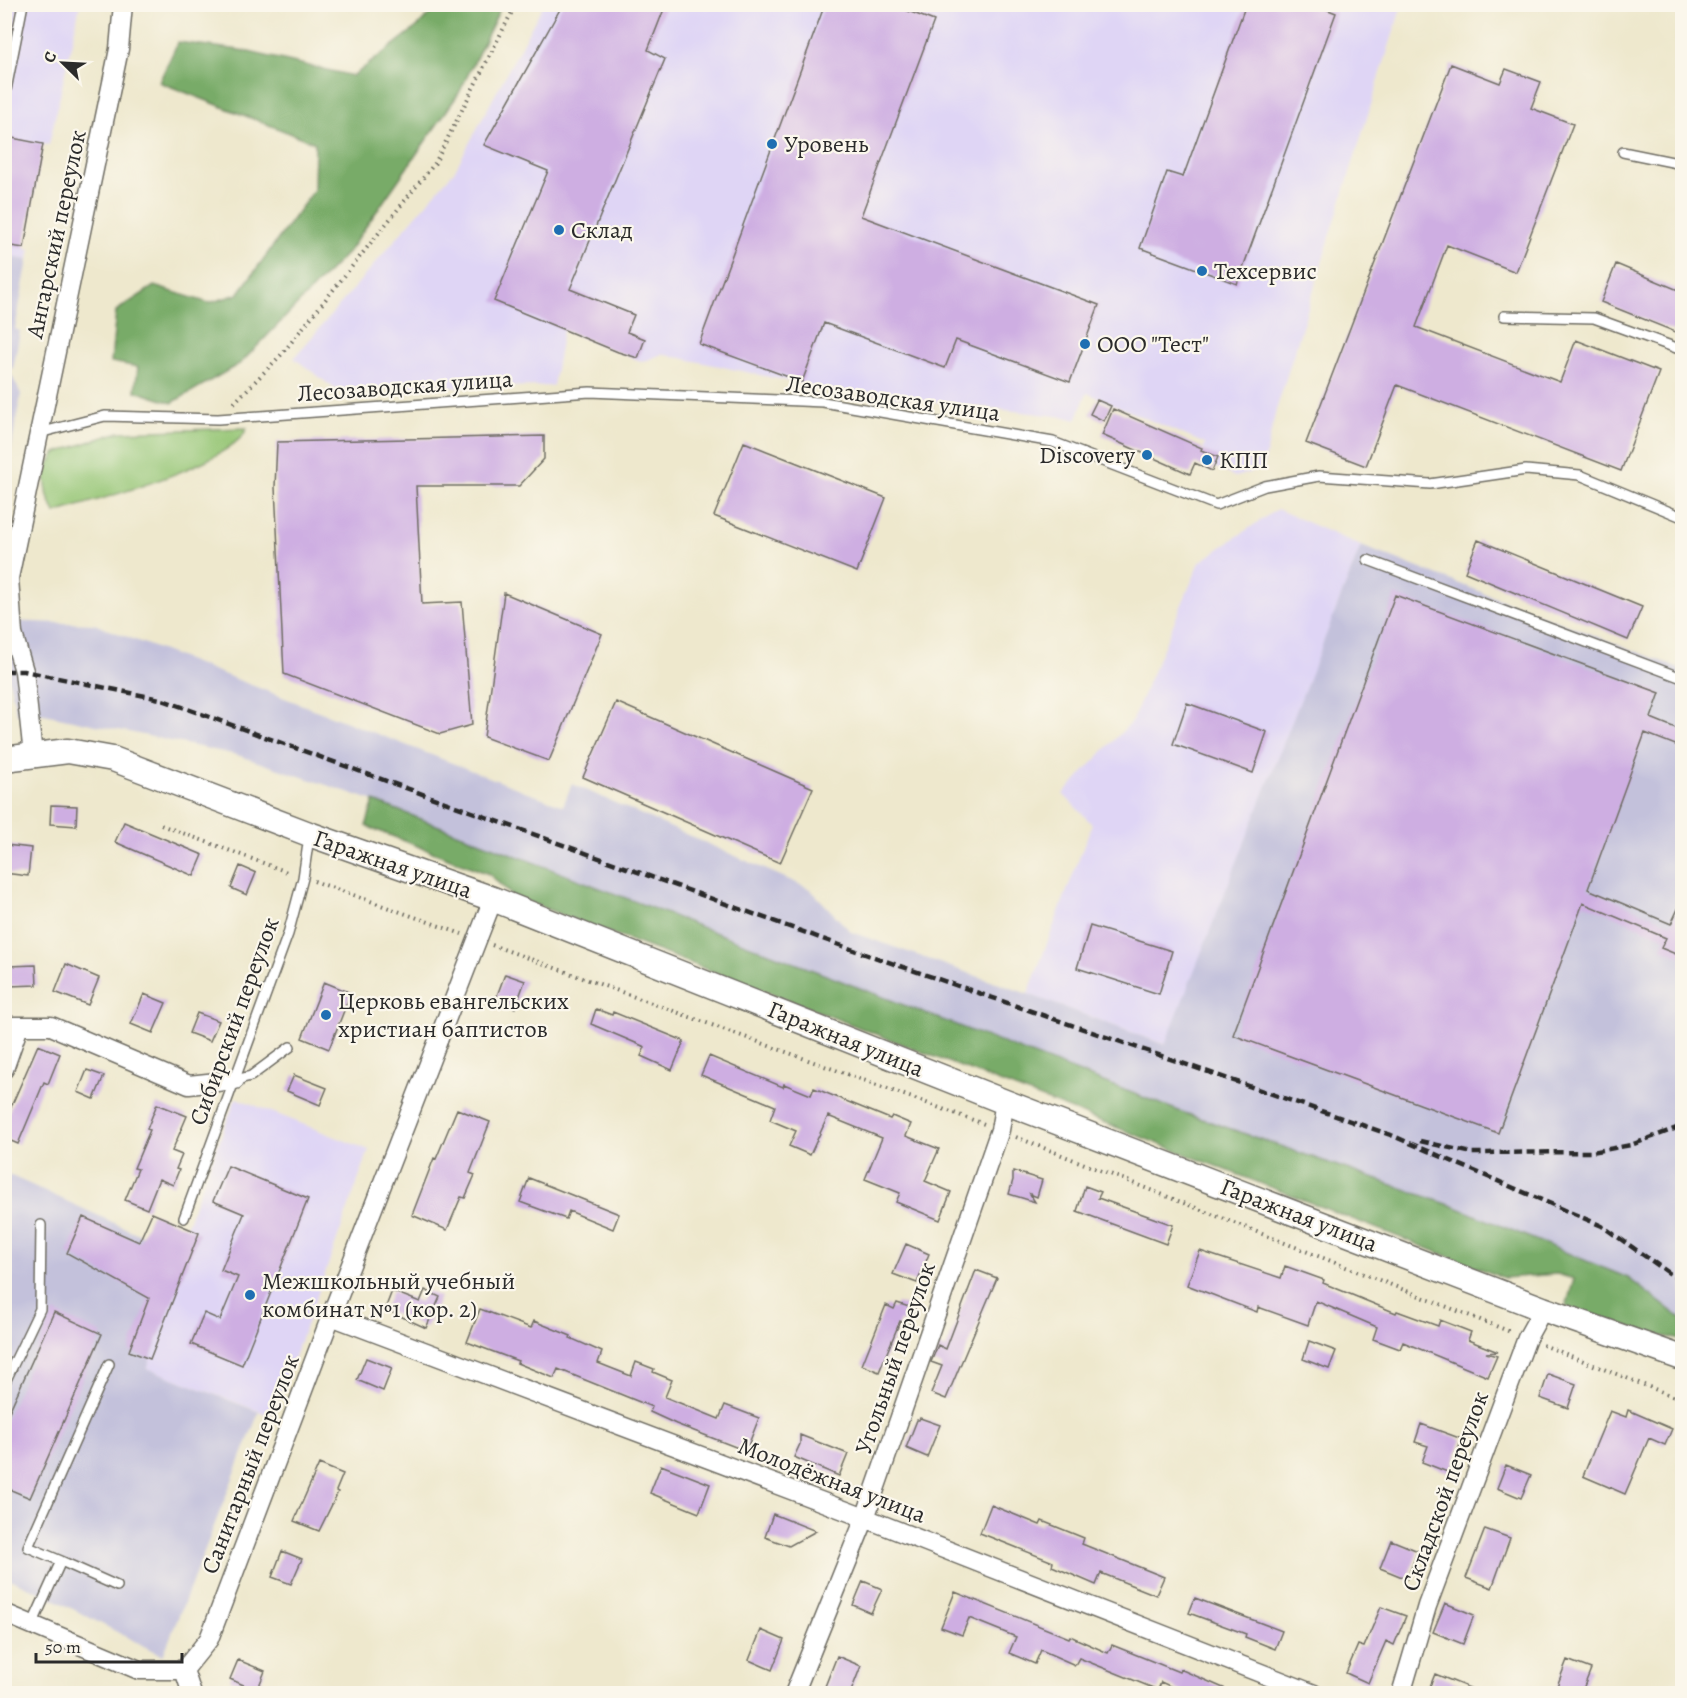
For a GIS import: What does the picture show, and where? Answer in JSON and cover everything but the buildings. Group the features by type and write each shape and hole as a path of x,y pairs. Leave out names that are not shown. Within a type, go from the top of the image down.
{"street":[{"name":"Ангарский переулок","path":"33,755 24,671 13,634 7,578 119,49 123,4"},
{"name":"Гаражная улица","path":"4,759 68,751 113,759 309,834 493,899 1005,1102 1543,1309 1683,1358"},
{"name":"Санитарный переулок","path":"184,1670 209,1639 331,1316 493,899"},
{"path":"4,1068 12,1026 51,1026 189,1085 235,1080"},
{"name":"Угольный переулок","path":"794,1694 866,1518 1000,1130 1005,1102"},
{"name":"Складской переулок","path":"1401,1694 1427,1606 1527,1338 1543,1309"},
{"name":"Молодёжная улица","path":"331,1316 866,1518 1314,1694"},
{"path":"4,1613 138,1670 184,1670 192,1694"}],"lane":[{"path":"4,100 22,4"},
{"path":"1623,152 1683,164"},
{"path":"1504,316 1594,318 1683,350"},
{"name":"Лесозаводская улица","path":"39,433 105,416 218,419 590,392 823,402 1053,442 1216,505 1264,486 1319,476 1430,484 1526,470 1580,475 1683,517"},
{"path":"1368,560 1683,678"},
{"name":"Сибирский переулок","path":"184,1218 288,934 303,878 309,834"},
{"path":"235,1080 251,1076 291,1047"},
{"path":"4,1384 40,1309 40,1225"},
{"path":"109,1364 28,1547 117,1586"},
{"path":"32,1625 61,1561"}],"path":[{"path":"218,419 281,355 435,163 516,4"},
{"path":"161,825 1000,1130 1683,1400"}],"shaded area":[{"path":"4,5 80,5 49,145 43,144 24,248 30,250 28,260 5,256"},
{"path":"543,5 1402,5 1275,414 1263,469 1235,477 1214,467 1218,458 1203,450 1205,444 1087,393 1076,420 820,388 662,354 643,362 563,330 553,386 335,389 294,358 455,170"},
{"path":"5,256 28,260 15,329 20,331 13,369 8,368 21,394 5,483"},
{"path":"1277,509 1361,546 1166,1045 1028,994 1092,824 1063,794 1132,721 1200,562"},
{"path":"1361,546 1682,669 1682,1319 1628,1278 1453,1206 1179,1111 374,801 237,755 44,714 17,715 5,663 4,621 94,624 563,806 572,784 810,889 851,932 1165,1045"},
{"path":"236,1098 369,1150 311,1313 271,1416 147,1368 199,1233 186,1227"},
{"path":"5,1173 158,1243 168,1221 199,1233 147,1368 259,1412 163,1656 46,1595 5,1577"}],"green space":[{"path":"439,5 502,5 459,93 349,251 241,363 172,403 135,391 138,367 111,362 116,311 154,286 209,303 238,294 314,190 315,143 159,82 178,42 240,50 353,76 418,26"},
{"path":"247,428 237,441 217,455 191,468 129,490 55,513 48,497 44,472 56,453 119,432"},
{"path":"374,801 1179,1111 1453,1206 1628,1278 1682,1319 1682,1340 1656,1335 1566,1307 1574,1279 1557,1274 1504,1278 791,1001 512,896 489,874 366,826"}],"railway":[{"path":"4,671 24,671 160,699 845,947 1391,1135 1602,1226 1682,1282"},
{"path":"1420,1141 1472,1153 1592,1152 1631,1145 1682,1126"}],"place":[{"name":"Уровень","path":"772,144"},
{"name":"Склад","path":"559,230"},
{"name":"Техсервис","path":"1202,271"},
{"name":"ООО \"Тест\"","path":"1085,344"},
{"name":"Discovery","path":"1147,455"},
{"name":"КПП","path":"1207,460"},
{"name":"Церковь евангельских христиан баптистов","path":"326,1015"},
{"name":"Межшкольный учебный комбинат №1 (кор. 2)","path":"250,1295"}]}
